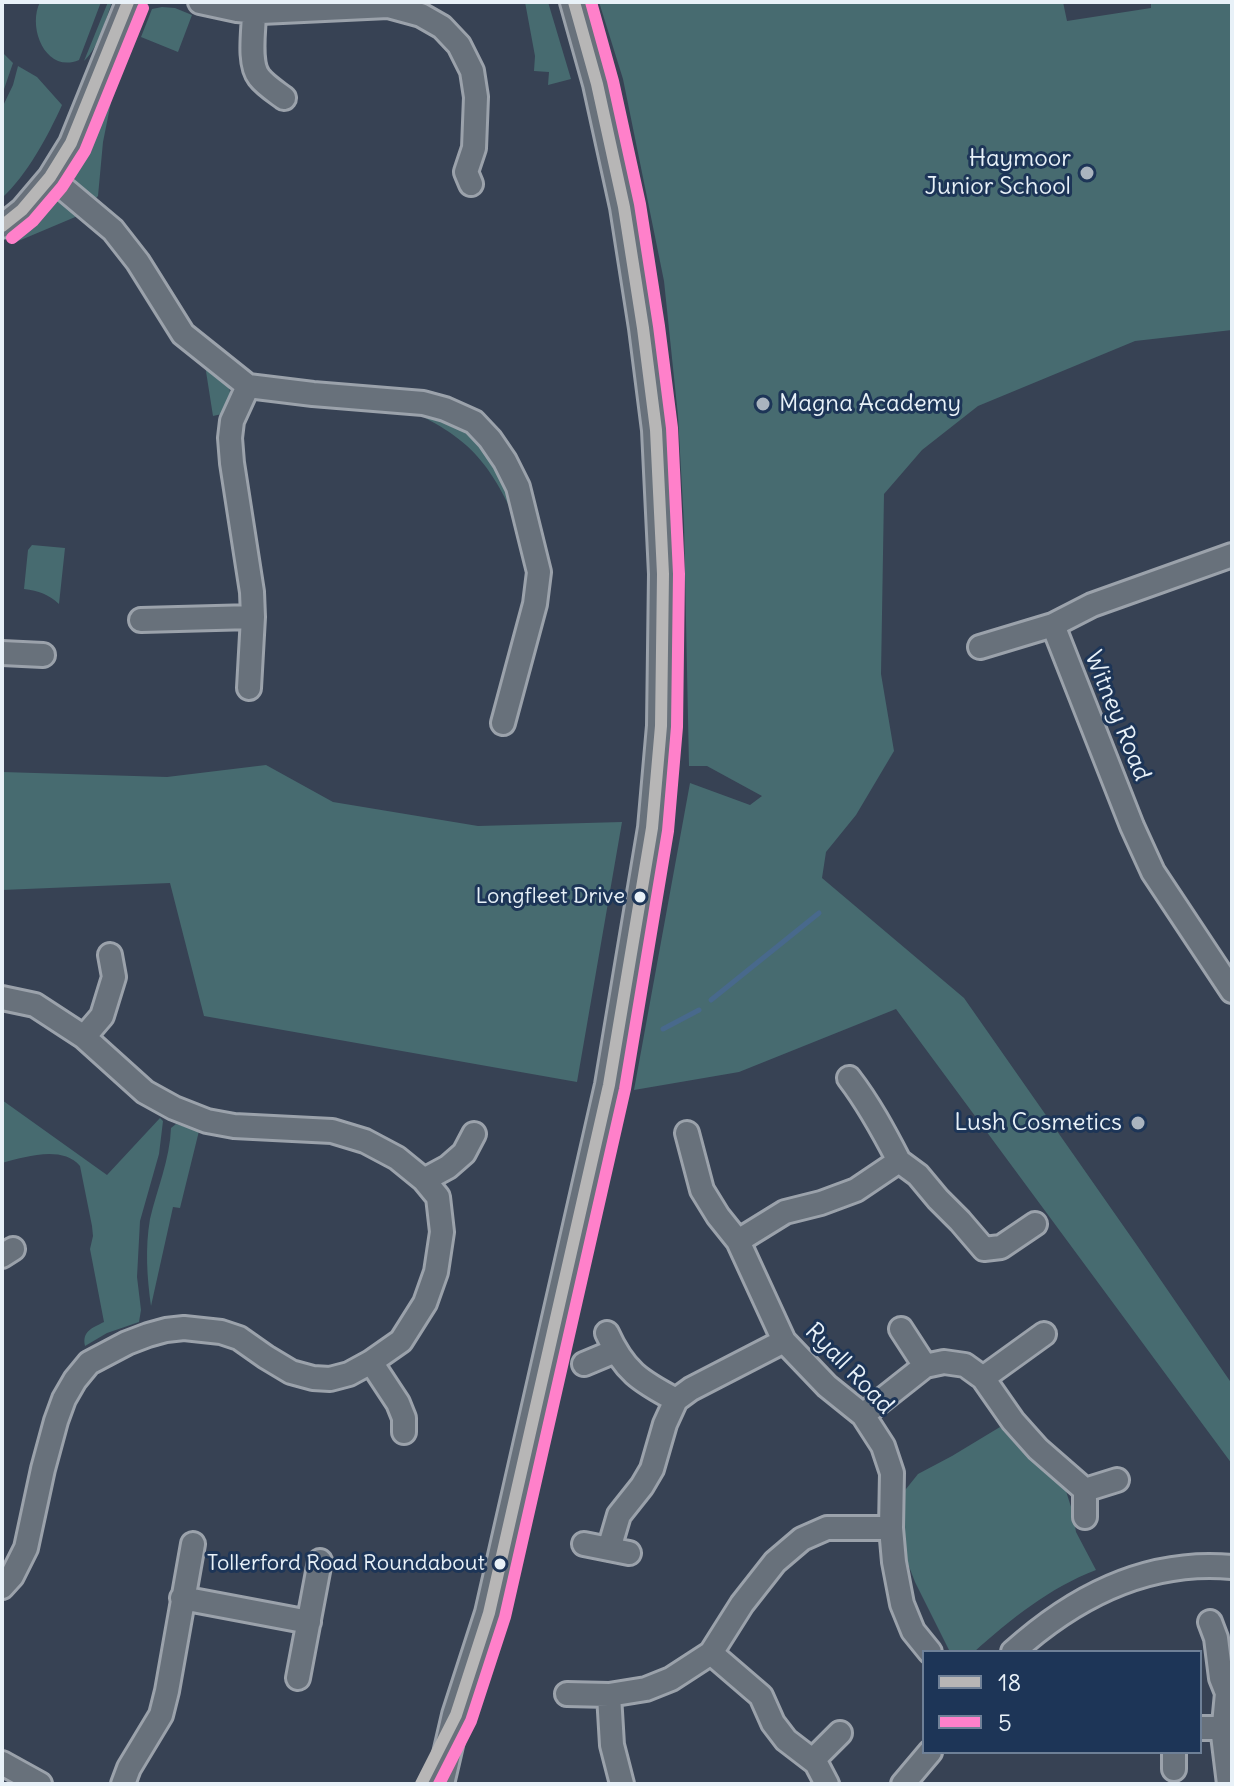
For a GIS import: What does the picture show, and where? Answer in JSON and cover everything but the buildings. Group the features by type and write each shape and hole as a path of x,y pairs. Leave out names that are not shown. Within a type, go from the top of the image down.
{"main road":[{"path":"440,1784 456,1715 489,1613 609,1085 652,828 661,726 663,574 656,430 624,207 597,84 574,2"},
{"path":"421,1784 456,1715"}],"street":[{"path":"2,226 22,210 50,177 71,143 128,2"},
{"path":"200,2 254,12 389,4 421,15 442,27 459,45 472,71 476,97 474,148 466,172 471,184"},
{"path":"254,12 254,67 258,76 284,98"},
{"path":"50,177 113,230 138,262 183,334 248,386 423,403 474,422 490,439 518,487 539,572 535,604 503,723"},
{"path":"248,386 232,421 230,438 252,592 249,688"},
{"path":"980,647 1053,625 1092,605 1232,555"},
{"path":"141,620 253,617"},
{"name":"Witney Road","path":"1053,625 1153,872 1232,991"},
{"path":"2,653 43,655"},
{"path":"84,1037 102,1016 114,977 110,955"},
{"path":"2,998 35,1005 84,1037 145,1092 174,1108 207,1121 234,1126 332,1131 365,1141 397,1158 424,1180 438,1197 442,1232 436,1272 425,1303 401,1341 349,1374 330,1379 291,1372 239,1338 221,1332 184,1328 148,1335 89,1363 64,1399 43,1469 26,1548 12,1576 2,1587"},
{"path":"849,1078 862,1094 899,1161 918,1175 984,1249 1001,1247 1035,1224"},
{"name":"Ryall Road","path":"687,1133 702,1190 738,1241 784,1341 827,1386 863,1415 883,1446 892,1473 891,1528 902,1604 913,1631 928,1650"},
{"path":"424,1180 448,1167 464,1153 474,1134"},
{"path":"738,1241 785,1212 856,1190 899,1161"},
{"path":"901,1329 925,1366"},
{"path":"983,1378 1044,1334"},
{"path":"584,1544 619,1551 619,1515 652,1469 665,1424 676,1400 691,1389 784,1341"},
{"path":"584,1364 611,1342 631,1371 676,1400"},
{"path":"371,1362 398,1403 404,1418 404,1432"},
{"path":"863,1415 925,1366 944,1362 965,1365 983,1378 1030,1440 1085,1490"},
{"path":"1085,1490 1117,1480"},
{"path":"1085,1490 1085,1517"},
{"path":"567,1694 609,1695 646,1689 671,1679 711,1653 742,1604 775,1562 802,1539 827,1528 891,1528"},
{"path":"123,1784 129,1768 161,1715 193,1544"},
{"path":"298,1678 320,1561"},
{"path":"1015,1650 1053,1618 1093,1593 1178,1566 1232,1567"},
{"path":"182,1598 309,1622"},
{"path":"1210,1622 1216,1638 1221,1678 1229,1690 1224,1728 1229,1784"},
{"path":"711,1653 761,1696 773,1723 786,1740 816,1763 827,1784"},
{"path":"609,1695 612,1745 622,1784"},
{"path":"1202,1728 1224,1728"},
{"path":"813,1760 840,1733"},
{"path":"903,1784 928,1754"},
{"path":"2,1763 40,1784"}],"green space":[{"path":"40,2 101,2 79,60 67,63 57,60 42,46 36,24"},
{"path":"108,2 112,2 101,33 84,61"},
{"path":"525,2 548,2 571,79 548,85 549,72 534,71 535,56"},
{"path":"599,2 1063,2 1067,21 1151,8 1151,2 1232,2 1232,330 1135,341 978,406 922,450 884,494 881,674 894,751 856,815 826,852 822,878 964,998 1232,1384 1232,1464 896,1009 739,1072 634,1090 690,783 750,805 762,796 707,766 689,766 684,524 678,416 664,281 623,79"},
{"path":"162,7 192,15 178,52 141,37 152,9"},
{"path":"145,11 112,97 103,142 98,196 92,202 76,183 74,169 96,127 138,14"},
{"path":"2,52 13,63 2,95"},
{"path":"18,66 37,77 62,105 36,154 2,198 2,108"},
{"path":"52,202 68,204 80,215 16,242 10,233 41,205"},
{"path":"205,365 228,385 230,397 226,413 213,416"},
{"path":"413,412 446,418 474,433 503,472 522,533 502,492 481,460 453,435"},
{"path":"32,545 65,548 59,604 43,594 24,589 28,550"},
{"path":"266,765 333,802 478,826 622,822 577,1082 204,1016 170,883 2,890 2,772 167,777"},
{"path":"2,1100 107,1175 160,1118 163,1121 159,1154 140,1221 137,1277 141,1310 139,1322 107,1333 85,1346 87,1333 104,1322 90,1249 92,1226 80,1166 53,1154 2,1163"},
{"path":"176,1124 199,1131 180,1208 173,1207 151,1306 148,1230 166,1163 171,1128"},
{"path":"1000,1427 1066,1491 1076,1532 1096,1570 1031,1605 976,1650 949,1650 905,1556 898,1516 898,1499 918,1474"}],"waterway":[{"path":"711,1000 819,913"},
{"path":"663,1029 699,1010"}],"transit line":[{"name":"18","path":"2,226 22,210 50,177 71,143 128,2"},
{"name":"18","path":"421,1784 456,1715 489,1613 609,1085 652,828 661,726 663,574 656,430 624,207 597,84 574,2"},
{"name":"5","path":"439,1784 471,1721 505,1617 625,1089 668,831 677,727 679,574 672,428 640,204 613,81 591,2"},
{"name":"5","path":"12,238 33,221 62,187 85,151 143,8"}],"place":[{"name":"Haymoor Junior School","path":"1087,173"},
{"name":"Magna Academy","path":"763,404"},
{"name":"Longfleet Drive","path":"640,897"},
{"name":"Lush Cosmetics","path":"1138,1123"},
{"name":"Tollerford Road Roundabout","path":"500,1564"}]}
